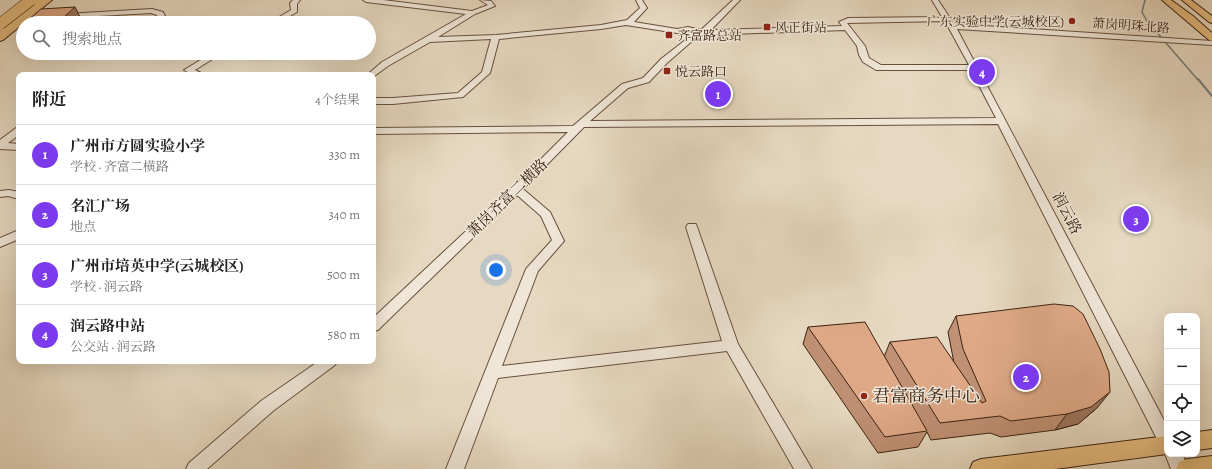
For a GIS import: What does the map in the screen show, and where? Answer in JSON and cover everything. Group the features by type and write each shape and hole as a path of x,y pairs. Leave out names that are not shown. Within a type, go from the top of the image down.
{"highway":[{"path":"0,23 28,0"},
{"path":"19,16 40,0"},
{"path":"0,31 16,19"}],"main road":[{"path":"0,19 28,0"},
{"path":"29,16 48,0"},
{"path":"1186,0 1212,20"},
{"path":"1170,3 1196,7"},
{"path":"1170,3 1212,38"},
{"path":"0,38 16,26"},
{"path":"1200,441 1212,439"},
{"path":"981,469 1164,445"},
{"path":"1187,469 1212,466"}],"street":[{"path":"286,16 295,11 293,3 297,0"},
{"path":"366,0 473,14"},
{"path":"375,72 385,64 473,14 492,6 489,2 483,0"},
{"path":"628,22 644,8 640,0"},
{"path":"702,32 708,29 737,0"},
{"name":"润云路","path":"935,0 950,22 974,67 1164,436"},
{"path":"70,16 152,11 160,14 161,16"},
{"name":"萧岗明珠北路","path":"847,28 843,22 848,20 950,22 1212,43"},
{"path":"428,40 496,37 601,27 628,22 677,32 688,29 702,32 847,28 861,46 866,60 879,68 974,67"},
{"path":"677,32 677,36 688,40 702,37 704,34 702,32"},
{"path":"376,101 393,101 460,95 486,73 496,37"},
{"name":"萧岗齐富二横路","path":"376,323 517,189 579,127 625,86 646,80 664,61 688,40"},
{"path":"193,72 188,70 206,60"},
{"path":"376,131 1002,121"},
{"path":"0,145 16,132"},
{"path":"0,145 16,147"},
{"path":"456,469 491,373 532,269 558,241 546,214 517,189"},
{"path":"0,194 9,193 16,195"},
{"path":"692,227 731,345 803,469"},
{"path":"0,243 16,235"},
{"path":"491,373 731,345"},
{"path":"195,469 267,406 326,364"},
{"path":"1174,457 1180,469"}],"building":[{"path":"75,7 65,16 33,16 41,9"},
{"path":"1054,304 1073,306 1083,314 1109,372 1110,392 1091,407 1067,414 1011,421 1000,416 940,423 890,342 937,337 982,403 986,401 963,349 956,316"},
{"path":"865,322 927,431 885,437 808,327"}],"waterway":[{"path":"1145,0 1142,12 1147,21 1198,80"},
{"path":"1198,79 1212,96"}],"place":[{"name":"广东实验中学(云城校区)","path":"1072,21"},
{"name":"风正街站","path":"767,27"},
{"name":"齐富路总站","path":"669,35"},
{"name":"悦云路口","path":"667,71"},
{"name":"润云路中站","path":"982,72"},
{"name":"广州市方圆实验小学","path":"718,94"},
{"name":"广州市培英中学(云城校区)","path":"1136,219"},
{"name":"名汇广场","path":"1026,377"},
{"name":"君富商务中心","path":"864,396"}]}
